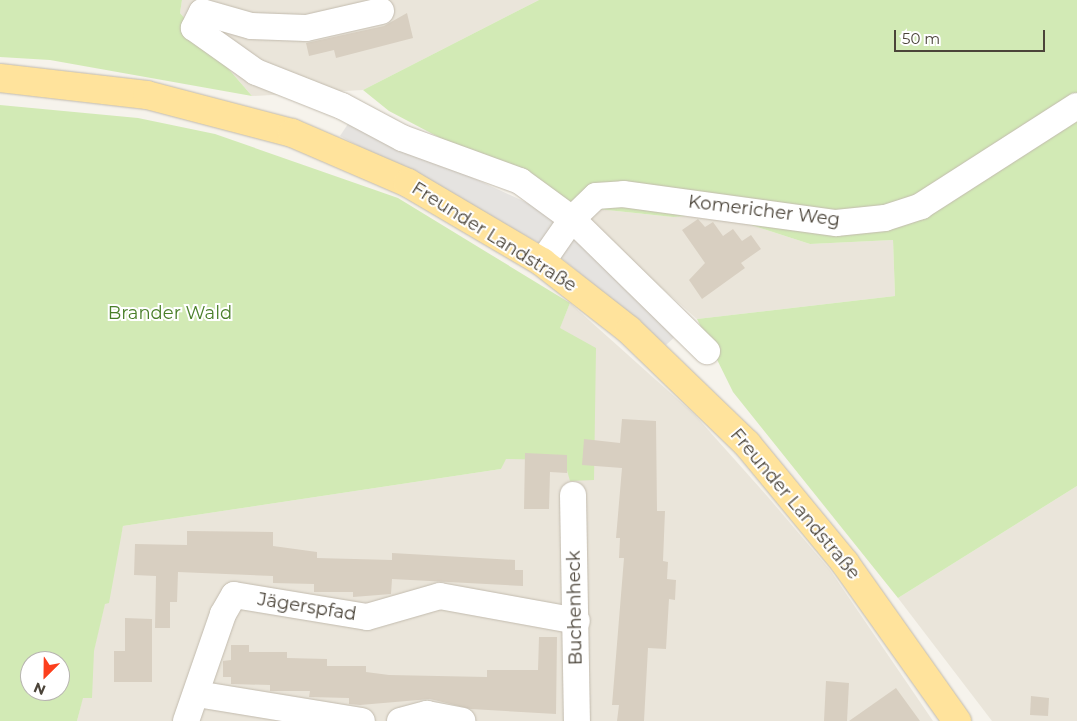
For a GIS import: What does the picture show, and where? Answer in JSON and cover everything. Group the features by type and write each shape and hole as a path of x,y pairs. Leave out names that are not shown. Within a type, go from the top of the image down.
{"main road":[{"name":"Freunder Landstraße","path":"0,78 147,96 292,134 408,183 542,262 629,330 747,444 845,563 957,721"}],"street":[{"path":"381,12 306,28 251,26 202,12 194,28 256,72 342,106 402,138 520,181 572,219 708,351"},
{"name":"Komericher Weg","path":"542,262 572,219 596,196 623,194 836,223 885,218 921,206 1077,106"},
{"name":"Buchenheck","path":"573,494 577,620 576,721"},
{"name":"Jägerspfad","path":"197,694 223,614 234,596 367,617 440,596 577,620"},
{"path":"186,721 197,694 362,721"},
{"path":"400,721 427,714 462,721"}],"shaded area":[{"path":"182,0 539,0 363,90 252,96 180,13"},
{"path":"350,121 562,219 545,246 340,136"},
{"path":"569,206 673,217 717,214 810,244 893,240 895,296 697,319"},
{"path":"586,223 691,322 666,345 558,255"},
{"path":"570,303 694,414 768,497 830,570 933,721 77,721 123,526 501,469"},
{"path":"1077,486 1077,721 992,721 898,598"}],"green space":[{"path":"0,0 182,0 180,13 252,96 50,60 0,57"},
{"path":"539,0 1077,0 1077,486 898,598 733,392 697,319 895,296 893,240 810,244 717,214 673,217 569,206 389,111 363,90"},
{"name":"Brander Wald","path":"0,105 138,118 215,134 398,198 570,303 560,328 596,348 594,480 570,481 564,460 506,459 501,469 123,526 109,603 105,604 94,651 92,698 83,698 77,721 0,721"}],"building":[{"path":"407,13 413,38 336,58 334,50 309,56 306,43 384,26"},
{"path":"698,219 705,227 713,222 723,236 733,229 742,241 751,235 761,249 741,263 745,268 702,299 689,280 705,263 682,230"},
{"path":"622,419 656,421 657,511 665,511 663,561 668,562 667,579 676,580 675,600 669,599 666,649 648,648 644,721 617,721 619,705 612,705 624,558 619,558 620,538 616,538 622,468 582,465 584,439 620,443"},
{"path":"525,453 567,455 567,473 550,472 549,509 524,509"},
{"path":"187,531 273,532 273,546 317,552 317,558 392,560 392,553 515,560 515,570 523,570 523,586 392,579 391,594 353,597 353,592 314,592 314,584 273,583 273,576 178,572 177,602 170,602 170,628 155,628 156,576 134,575 135,544 187,545"},
{"path":"125,618 152,619 152,682 114,682 114,651 125,651"},
{"path":"539,637 557,637 556,714 471,709 430,699 360,705 349,704 349,698 309,697 310,691 270,691 270,685 231,684 231,677 223,677 223,661 231,660 231,645 249,645 249,652 287,652 287,658 327,659 327,666 366,666 366,672 389,675 487,677 487,670 538,670"},
{"path":"826,681 849,683 847,721 824,721"},
{"path":"896,688 920,721 849,721"},
{"path":"1031,696 1049,698 1048,716 1030,715"}]}
